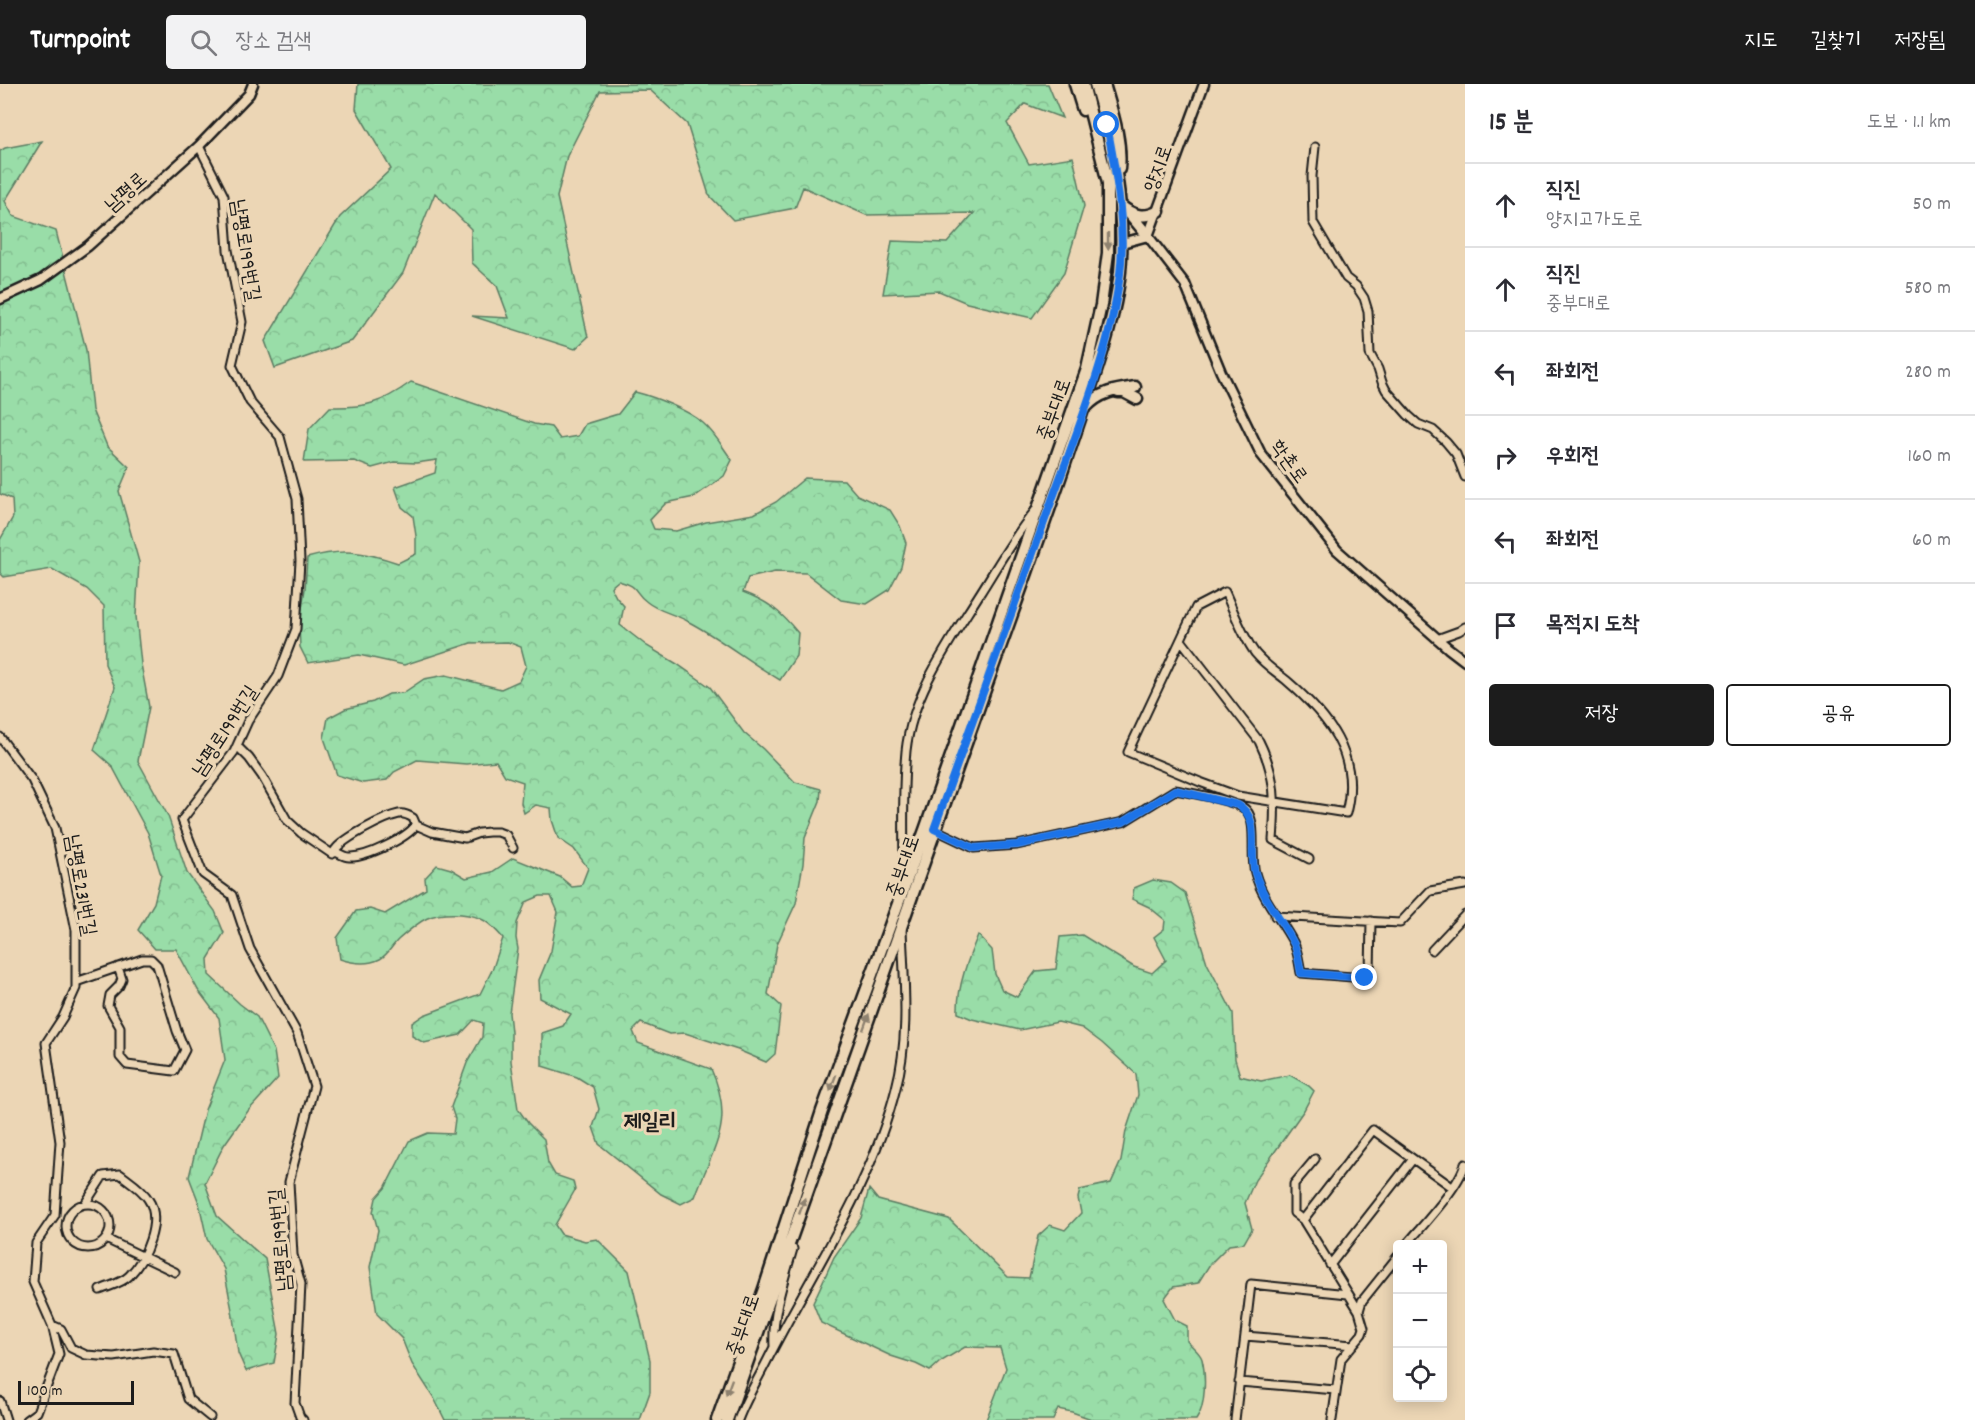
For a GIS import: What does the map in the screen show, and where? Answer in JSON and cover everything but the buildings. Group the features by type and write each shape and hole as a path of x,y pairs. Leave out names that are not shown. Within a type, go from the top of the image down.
{"main road":[{"path":"1075,84 1097,157 1113,182"},
{"path":"1083,84 1113,182"},
{"path":"1095,84 1107,125 1113,182"},
{"path":"1104,84 1121,154 1113,182"},
{"name":"중부대로","path":"728,1420 1112,324 1120,273 1123,208 1113,182"},
{"name":"중부대로","path":"717,1420 764,1289 822,1111 1087,369 1101,305 1108,253 1113,182"},
{"path":"1123,208 1142,217 1159,211"},
{"path":"1123,208 1148,236"},
{"path":"1084,409 1094,399 1109,391 1135,387"},
{"path":"1109,391 1124,392 1137,399"}],"street":[{"name":"남평로","path":"0,299 41,280 88,246 199,146 249,94 253,84"},
{"name":"양지로","path":"1148,236 1204,84"},
{"name":"남평로199번길","path":"199,146 224,196 228,250 242,322 232,365 250,402 279,437 297,499 300,561 296,629 278,676 249,721 237,746 182,820 203,874 232,895 250,949 297,1034 314,1086 289,1182 293,1255 301,1284 295,1403 303,1420"},
{"path":"1315,147 1312,176 1313,222 1346,278 1356,286 1364,298 1368,311 1370,354 1382,382 1386,390 1408,415 1418,424 1433,430 1446,442 1456,454 1465,477"},
{"path":"1122,243 1148,236"},
{"name":"학촌로","path":"1148,236 1185,284 1221,372 1261,454 1337,550 1465,661"},
{"path":"904,886 906,750 917,705 934,669 959,627 1012,543 1038,507"},
{"path":"1225,592 1256,653 1308,700 1338,738 1349,766 1351,794 1346,813 1238,796 1128,752 1181,640 1196,607 1225,592"},
{"path":"1437,639 1465,627"},
{"path":"1181,640 1259,741 1268,759 1276,802 1273,840 1308,860"},
{"name":"남평로231번길","path":"0,737 32,780 55,828 76,930 76,988 63,1017 46,1043 60,1142 55,1215 36,1243 33,1282 52,1325 59,1354 37,1412 26,1420"},
{"path":"237,746 262,776 287,820 318,846 332,854 336,852 348,857 365,855 407,834 416,825"},
{"path":"1197,794 1200,782"},
{"path":"934,829 974,848 1017,845 1123,822 1175,790 1197,794 1238,805 1247,810 1251,821 1254,872 1275,916 1294,943 1301,973 1365,978 1370,973 1371,921"},
{"path":"336,852 338,846 351,837 387,818 405,814 413,818 416,825 432,832 465,838 479,833 498,832 506,835 513,848"},
{"path":"1275,916 1400,923 1430,891 1465,885"},
{"path":"1432,950 1465,915"},
{"path":"738,1420 774,1346 860,1188 877,1147 897,1086 906,1021 902,920"},
{"path":"76,982 118,967 142,959 151,959 157,965 185,1050 174,1071 127,1065 120,1057 120,1027 108,1006 110,995 123,979 118,967"},
{"path":"1303,1220 1373,1130 1452,1187"},
{"path":"1315,1159 1294,1184 1294,1213 1303,1220 1359,1311 1364,1328 1362,1334 1341,1359 1332,1420"},
{"path":"1330,1265 1413,1159"},
{"path":"1411,1240 1452,1187 1465,1164"},
{"path":"85,1204 103,1176 120,1174 149,1199 153,1213 153,1227 145,1257 128,1278 100,1290"},
{"path":"85,1204 99,1207 105,1211 110,1225 106,1239 101,1244 87,1248 73,1243 66,1230 68,1216 78,1206 85,1204"},
{"path":"55,1209 68,1216"},
{"path":"774,1346 773,1330 793,1248 795,1227"},
{"path":"106,1239 175,1272"},
{"path":"1359,1311 1362,1301 1393,1262"},
{"path":"1234,1420 1251,1284 1348,1294"},
{"path":"52,1325 61,1329 71,1348 86,1355 114,1357 153,1351 174,1354 189,1399 210,1417"},
{"path":"1245,1336 1353,1345"},
{"path":"1239,1382 1336,1390"},
{"path":"0,1401 6,1420"}],"green space":[{"path":"358,84 1048,84 1062,118 1025,104 1007,123 1029,164 1073,157 1084,206 1064,273 1032,318 967,303 939,291 883,294 892,241 947,243 974,213 866,215 803,187 795,208 733,220 709,195 687,124 650,90 600,91 567,156 557,197 588,337 575,349 472,316 509,318 497,286 472,263 471,229 435,193 403,273 352,341 275,368 265,341 340,217 391,169 356,109"},
{"path":"42,141 5,201 13,216 56,231 86,350 92,410 107,446 129,467 119,491 139,562 136,616 141,664 149,707 138,761 168,816 187,873 215,911 224,933 208,959 209,975 257,1017 274,1051 278,1078 248,1111 224,1145 205,1183 217,1216 265,1259 279,1334 274,1363 246,1371 238,1353 224,1269 207,1239 199,1203 189,1177 205,1110 225,1060 219,1018 198,990 176,949 155,949 138,930 154,903 161,875 148,833 112,766 94,750 115,687 105,664 104,606 87,589 52,569 4,577 0,573 0,540 13,517 12,499 0,494 0,151"},
{"path":"411,382 534,424 551,427 560,439 578,436 585,424 618,414 635,392 689,413 707,427 732,460 724,476 694,497 666,503 650,520 654,529 676,531 706,522 754,514 776,502 805,478 844,480 857,495 890,510 900,526 906,543 901,567 889,590 867,604 841,600 806,573 775,572 748,578 743,592 774,608 798,633 796,656 780,680 684,619 652,605 630,585 618,581 611,587 624,606 620,625 647,646 710,687 744,733 795,782 821,789 820,801 805,838 796,903 777,944 768,994 781,1006 775,1054 766,1062 738,1050 685,1033 669,1034 641,1023 633,1031 638,1043 711,1069 718,1088 722,1105 722,1120 715,1149 695,1197 681,1204 661,1194 599,1144 593,1127 599,1109 593,1087 577,1077 542,1066 542,1033 563,1026 571,1014 540,998 539,980 551,951 558,912 551,896 540,896 526,902 517,923 518,949 509,1013 511,1061 518,1109 544,1139 548,1163 555,1175 573,1181 575,1190 555,1225 561,1234 585,1241 597,1239 629,1271 650,1360 650,1392 640,1420 445,1420 412,1364 402,1339 377,1314 370,1267 378,1230 373,1212 376,1198 385,1188 409,1141 428,1133 453,1134 455,1119 451,1107 467,1063 482,1037 483,1023 474,1020 460,1035 424,1043 412,1036 412,1023 424,1015 480,994 493,968 503,938 480,918 461,914 441,914 427,918 414,926 380,959 360,963 340,959 337,938 356,911 370,909 385,914 426,889 425,878 437,865 451,869 466,878 492,872 513,858 560,877 572,887 581,886 588,868 574,849 558,838 551,808 536,805 524,813 521,803 523,782 505,776 496,761 466,764 417,760 394,772 387,780 363,783 337,775 324,738 328,718 345,709 373,702 389,694 403,693 424,679 446,675 501,689 519,681 526,666 521,647 508,642 471,643 404,665 359,655 308,663 300,647 299,626 307,558 352,552 398,563 416,554 413,516 402,507 395,487 435,473 437,460 416,463 394,462 372,468 354,461 304,462 309,429 330,407 373,403"},
{"path":"1153,880 1171,883 1185,893 1207,963 1233,1013 1235,1059 1240,1076 1261,1081 1290,1075 1314,1091 1304,1110 1255,1180 1245,1203 1252,1229 1244,1243 1229,1245 1210,1264 1198,1283 1173,1287 1164,1299 1175,1320 1187,1326 1187,1341 1202,1359 1204,1391 1202,1407 1196,1420 1094,1420 1058,1409 1053,1420 986,1420 1006,1368 1000,1348 965,1347 930,1371 891,1356 821,1323 813,1303 834,1257 861,1218 869,1189 878,1200 949,1219 1008,1277 1029,1278 1038,1236 1050,1225 1065,1230 1081,1213 1078,1198 1080,1190 1111,1183 1121,1161 1126,1131 1138,1095 1136,1074 1082,1028 1058,1022 1020,1030 972,1019 958,1013 959,993 978,935 992,950 995,974 1002,990 1017,997 1036,971 1056,969 1060,937 1082,935 1134,967 1152,973 1166,960 1154,937 1164,929 1165,920 1149,907 1132,899 1134,888"}],"district":[{"name":"제일리","path":"650,1120"}],"route":[{"path":"1107,125 1118,181 1122,243 1112,324 1058,484 934,829 974,848 1017,845 1123,822 1175,790 1238,805 1247,810 1251,821 1254,872 1275,916 1294,943 1301,973 1365,978"}]}
